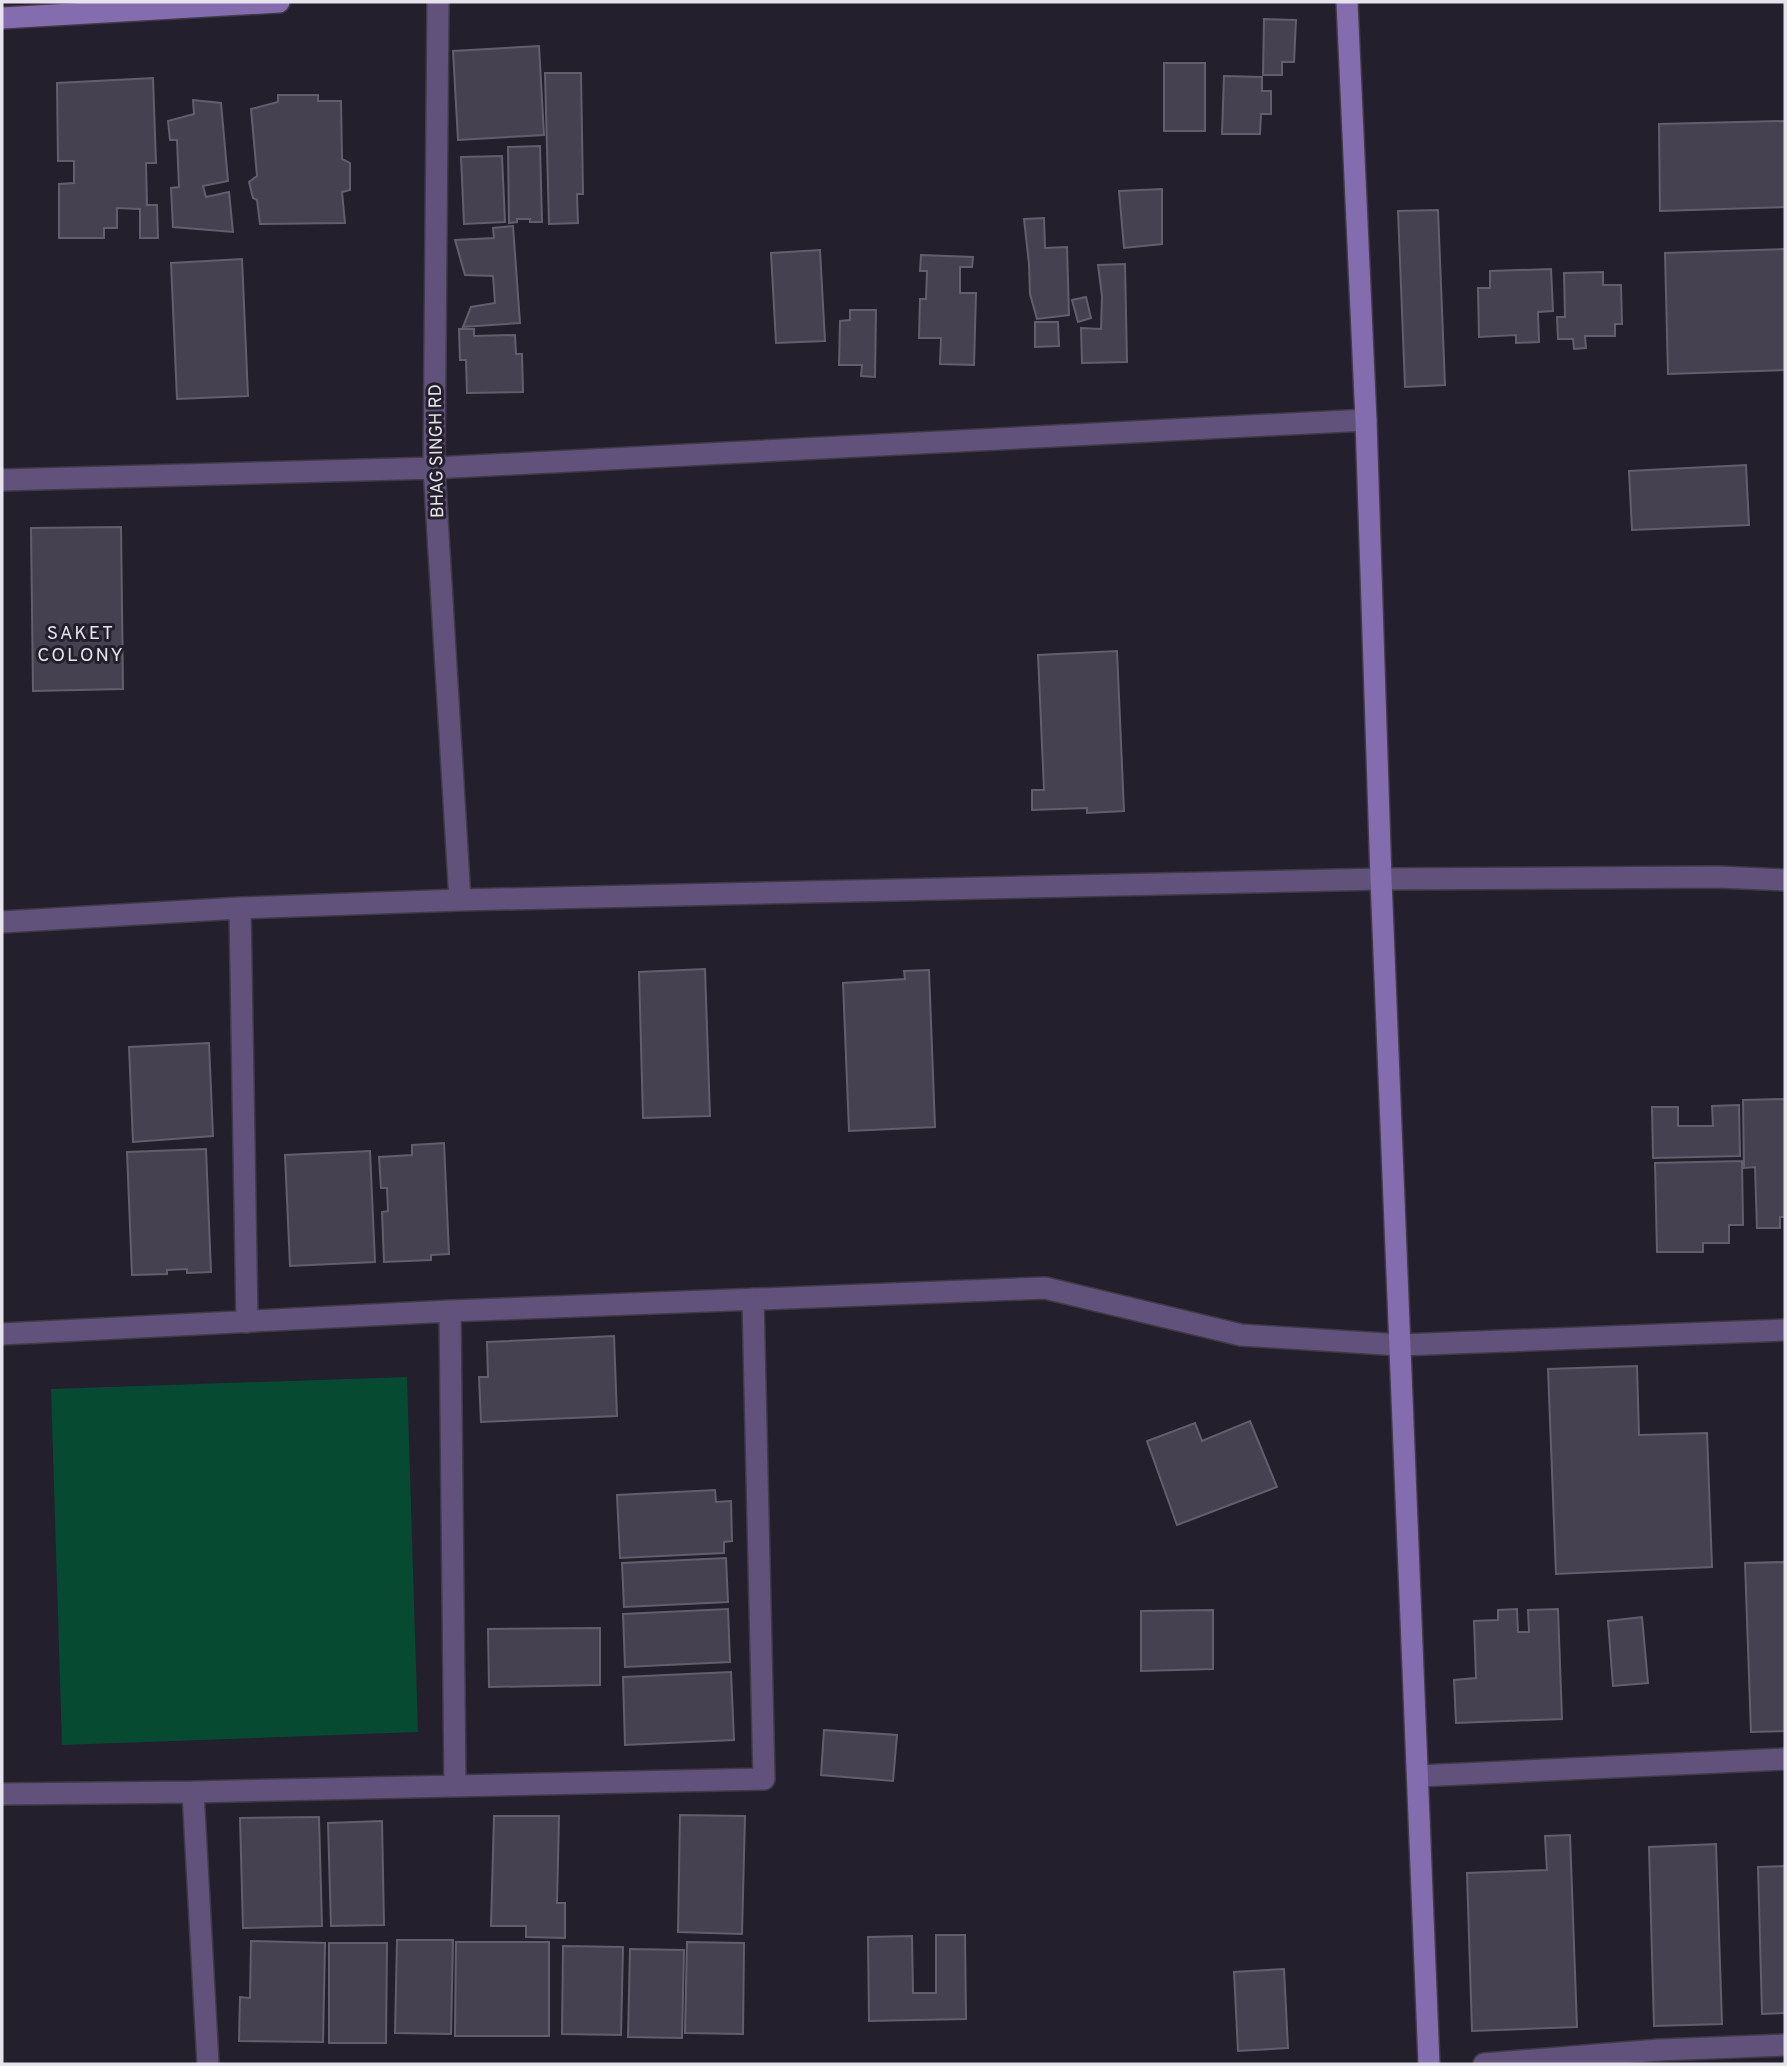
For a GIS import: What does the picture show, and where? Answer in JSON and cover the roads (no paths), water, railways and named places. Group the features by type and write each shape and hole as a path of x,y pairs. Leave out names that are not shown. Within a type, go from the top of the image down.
{"street":[{"path":"2,18 279,2"},
{"name":"BHAG SINGH RD","path":"438,2 434,468 460,900"},
{"path":"1348,2 1429,2064"},
{"path":"2,480 434,468 1366,420"},
{"path":"2,922 240,908 460,900 1381,879 1718,877 1785,880"},
{"path":"240,908 247,1322"},
{"path":"2,1334 450,1311 1045,1288 1241,1335 1401,1345 1785,1330"},
{"path":"2,1794 764,1779 753,1299"},
{"path":"450,1311 455,1785"},
{"path":"1418,1776 1785,1759"},
{"path":"192,1792 208,2064"},
{"path":"1484,2064 1660,2057 1785,2045"}],"district":[{"name":"SAKET COLONY","path":"81,643"}]}
